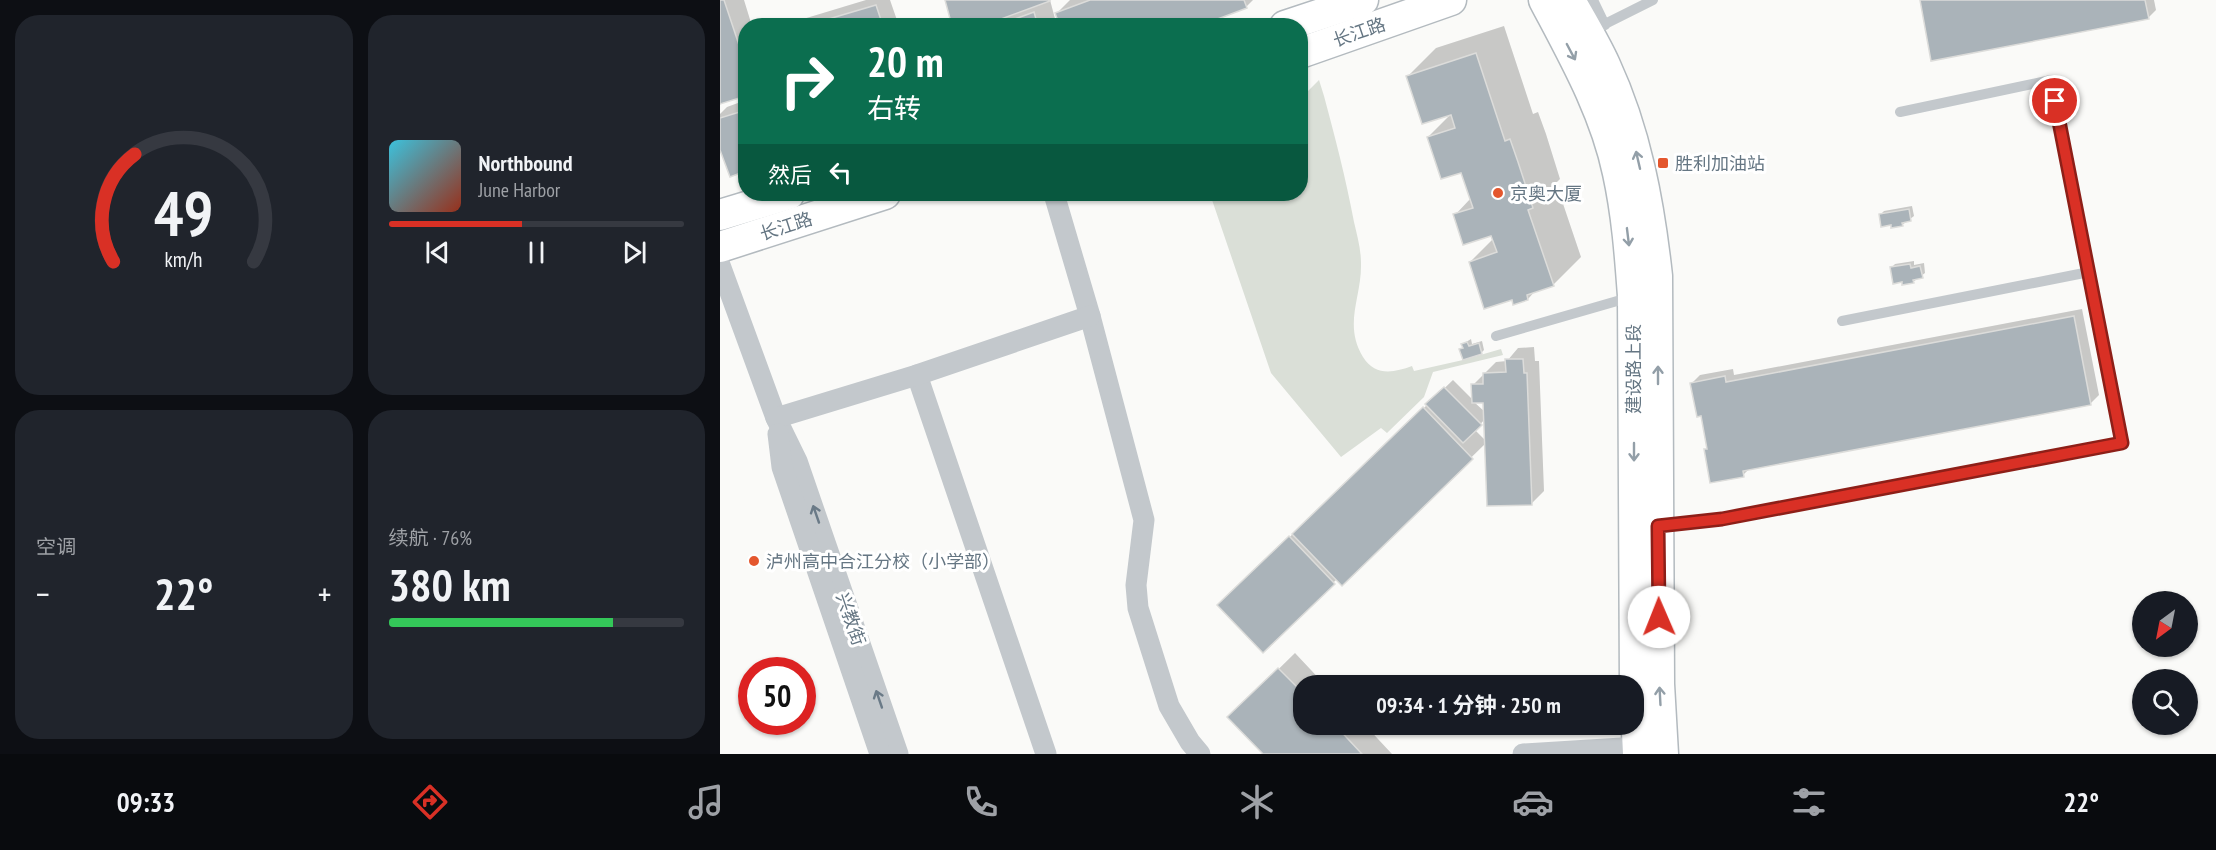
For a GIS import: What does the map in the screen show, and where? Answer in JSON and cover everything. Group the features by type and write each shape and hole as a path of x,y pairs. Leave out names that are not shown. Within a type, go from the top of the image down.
{"main road":[{"name":"长江路","path":"1302,18 1318,10 1363,0"},
{"name":"长江路","path":"1308,50 1451,0"},
{"name":"建设路上段","path":"1544,0 1583,73 1618,171 1629,244 1633,296 1635,687 1646,752"},
{"name":"建设路上段","path":"1570,0 1596,29 1605,64 1634,141 1650,219 1657,276 1659,684 1646,752"},
{"name":"长江路","path":"720,215 766,201"},
{"name":"长江路","path":"720,247 863,201"}],"street":[{"path":"1056,201 1090,316 1144,520 1136,585 1138,608 1169,706 1190,742 1200,754"},
{"name":"兴教街","path":"720,264 776,418 797,461 898,754"},
{"path":"776,418 917,375 1090,316"},
{"path":"917,375 1046,754"},
{"name":"兴教街","path":"776,418 782,467 880,754"},
{"path":"1523,754 1646,752"}],"lane":[{"path":"1593,0 1596,29 1653,0"},
{"path":"1658,526 1722,519 2122,443 2051,80 1900,112"},
{"path":"1842,321 2089,272"},
{"path":"1496,336 1633,296"}],"shaded area":[{"path":"1319,80 1360,247 1361,275 1354,333 1363,357 1379,370 1391,371 1412,366 1414,371 1501,349 1503,355 1433,372 1424,397 1387,433 1381,428 1341,457 1271,373 1212,201 1308,201 1308,91"}],"building":[{"path":"720,0 724,0 738,42 738,98 720,104"},
{"path":"945,0 1050,0 1004,18 950,18"},
{"path":"1090,0 1244,0 1247,8 1220,18 1057,18 1055,13"},
{"path":"1920,0 2145,0 2149,19 1931,61"},
{"path":"876,5 880,18 832,18"},
{"path":"1034,12 1036,18 1018,18"},
{"name":"京奥大厦","path":"1476,53 1505,141 1510,139 1518,162 1533,208 1528,210 1554,286 1527,295 1528,300 1513,305 1512,300 1484,309 1469,262 1497,252 1491,236 1463,245 1453,214 1473,208 1461,173 1441,179 1427,137 1455,128 1451,115 1422,124 1406,76"},
{"path":"738,112 738,174 730,177 720,150 720,118"},
{"path":"1909,209 1911,221 1902,223 1903,226 1881,227 1879,214"},
{"path":"1910,264 1911,268 1920,266 1923,278 1913,280 1914,283 1893,284 1890,267"},
{"path":"2074,316 2091,405 1743,471 1744,477 1710,483 1701,416 1697,417 1690,383 1725,376 1726,382"},
{"path":"1467,342 1469,346 1479,343 1482,354 1463,360 1459,349 1463,348 1461,344"},
{"path":"1505,359 1523,359 1524,373 1527,373 1532,505 1487,506 1483,403 1472,403 1471,384 1483,384 1483,373 1506,372"},
{"path":"1444,387 1482,425 1463,443 1425,404"},
{"path":"1423,407 1473,459 1342,586 1292,534"},
{"path":"1289,536 1335,584 1263,653 1217,605"},
{"path":"1278,668 1293,683 1293,735 1344,735 1362,754 1263,754 1227,717"}],"place":[{"name":"胜利加油站","path":"1663,163"},
{"name":"京奥大厦","path":"1498,193"},
{"name":"泸州高中合江分校（小学部）","path":"754,561"}],"route":[{"path":"1659,617 1658,526 1722,519 2122,443 2055,101"}]}
